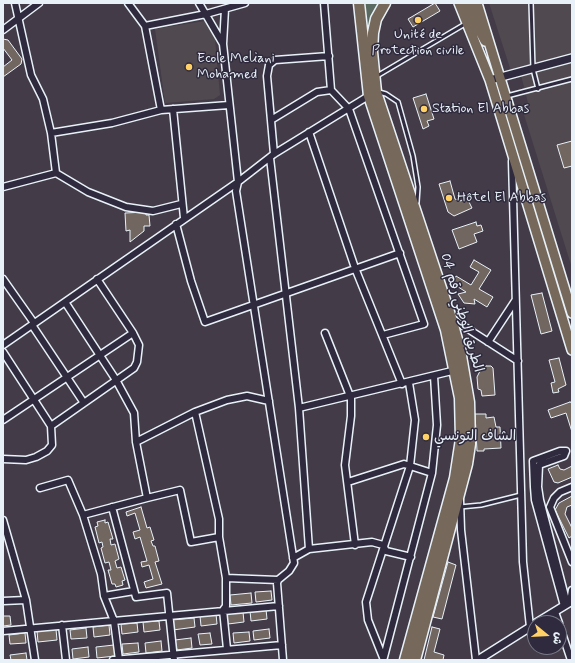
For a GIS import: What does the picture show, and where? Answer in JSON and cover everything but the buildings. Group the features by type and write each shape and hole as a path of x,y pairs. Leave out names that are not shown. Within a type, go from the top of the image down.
{"highway":[{"name":"الطريق الوطني رقم 04","path":"360,3 360,14 372,94 446,330 456,370 461,420 455,478 405,660"},
{"name":"الطريق الوطني رقم 04","path":"386,3 376,19 373,33 372,52 375,77 372,94 416,212 451,318 460,350 469,402 470,444 460,495 415,660"}],"main road":[{"path":"460,3 490,80 572,350"},
{"path":"468,3 476,24 494,58"},
{"path":"477,3 572,313"}],"street":[{"path":"14,3 31,75 43,99 51,133 56,173"},
{"path":"3,30 39,3"},
{"path":"128,3 145,26 161,110"},
{"path":"199,3 223,44"},
{"path":"145,26 206,14 245,3"},
{"path":"324,3 331,90 349,109 424,324 383,334"},
{"path":"225,9 223,44 238,182 236,191 293,558 292,567 278,580 226,578"},
{"path":"309,549 299,408 272,156 271,120 267,76 269,65 275,60 329,56"},
{"path":"490,80 572,58"},
{"path":"271,120 317,92 331,90"},
{"path":"3,344 238,182 272,156 372,94"},
{"path":"51,133 112,123 161,110 229,105"},
{"path":"173,109 181,204 184,218"},
{"path":"309,132 355,268 405,383 415,420 410,466 383,545 366,602 368,620 384,659"},
{"path":"512,152 523,562 532,615"},
{"path":"3,187 56,173 88,192 126,207 153,211 181,204"},
{"path":"176,224 191,281 205,322 400,253"},
{"path":"3,279 84,403"},
{"path":"51,426 134,368 137,362 139,345 133,333 98,279"},
{"path":"488,342 515,301"},
{"path":"65,302 116,380 134,412 136,442 147,498"},
{"path":"451,318 518,361"},
{"path":"3,420 133,333"},
{"path":"325,333 350,395 351,416 345,465 355,545"},
{"path":"3,352 51,426 52,446 47,451 36,457 26,460 3,459"},
{"path":"299,408 456,370"},
{"path":"384,659 432,473 437,426 434,376"},
{"path":"136,442 195,412 227,400 247,396 269,401"},
{"path":"195,412 219,519 219,537 226,578 226,606 223,610 227,649"},
{"path":"560,451 566,451 564,456 539,465 538,487 540,500 568,603 535,500 534,487 534,461 560,451"},
{"path":"348,482 404,464 432,473"},
{"path":"40,488 68,480 83,515 101,574 104,596 114,621 119,660"},
{"path":"572,487 560,492 554,498 550,507 572,562"},
{"path":"83,515 180,490 191,542 219,537"},
{"path":"460,495 460,507 477,660 527,629"},
{"path":"112,507 136,597 167,592 174,657"},
{"path":"3,520 5,538 26,600 32,628 35,660"},
{"path":"293,558 309,549 372,542 383,545 386,551 411,556"},
{"path":"278,580 283,660"},
{"path":"550,615 568,603 572,590"},
{"path":"104,596 134,591"},
{"path":"3,601 26,600"},
{"path":"3,631 279,606"},
{"path":"62,625 66,660"},
{"path":"113,660 174,657 227,649 282,645"},
{"path":"567,648 571,660"}],"lane":[{"path":"531,3 533,69 538,89"},
{"path":"375,77 468,22"},
{"path":"496,100 505,96 572,80"},
{"path":"372,94 386,94 398,102 413,156 418,188 416,212"},
{"path":"460,507 481,505 522,495"}],"shaded area":[{"path":"489,3 572,3 572,268 521,105 528,103 520,71 511,71"},
{"name":"Ecole Meliani Mohamed","path":"205,21 215,39 220,95 214,99 165,103 155,29"}],"green space":[{"path":"365,3 379,3 372,16 368,43"}],"place":[{"name":"Unité de Protection civile","path":"418,20"},
{"name":"Ecole Meliani Mohamed","path":"189,67"},
{"name":"Station El Abbas","path":"424,109"},
{"name":"Hôtel El Abbas","path":"449,198"},
{"name":"الشاف التونسي","path":"426,437"}]}
